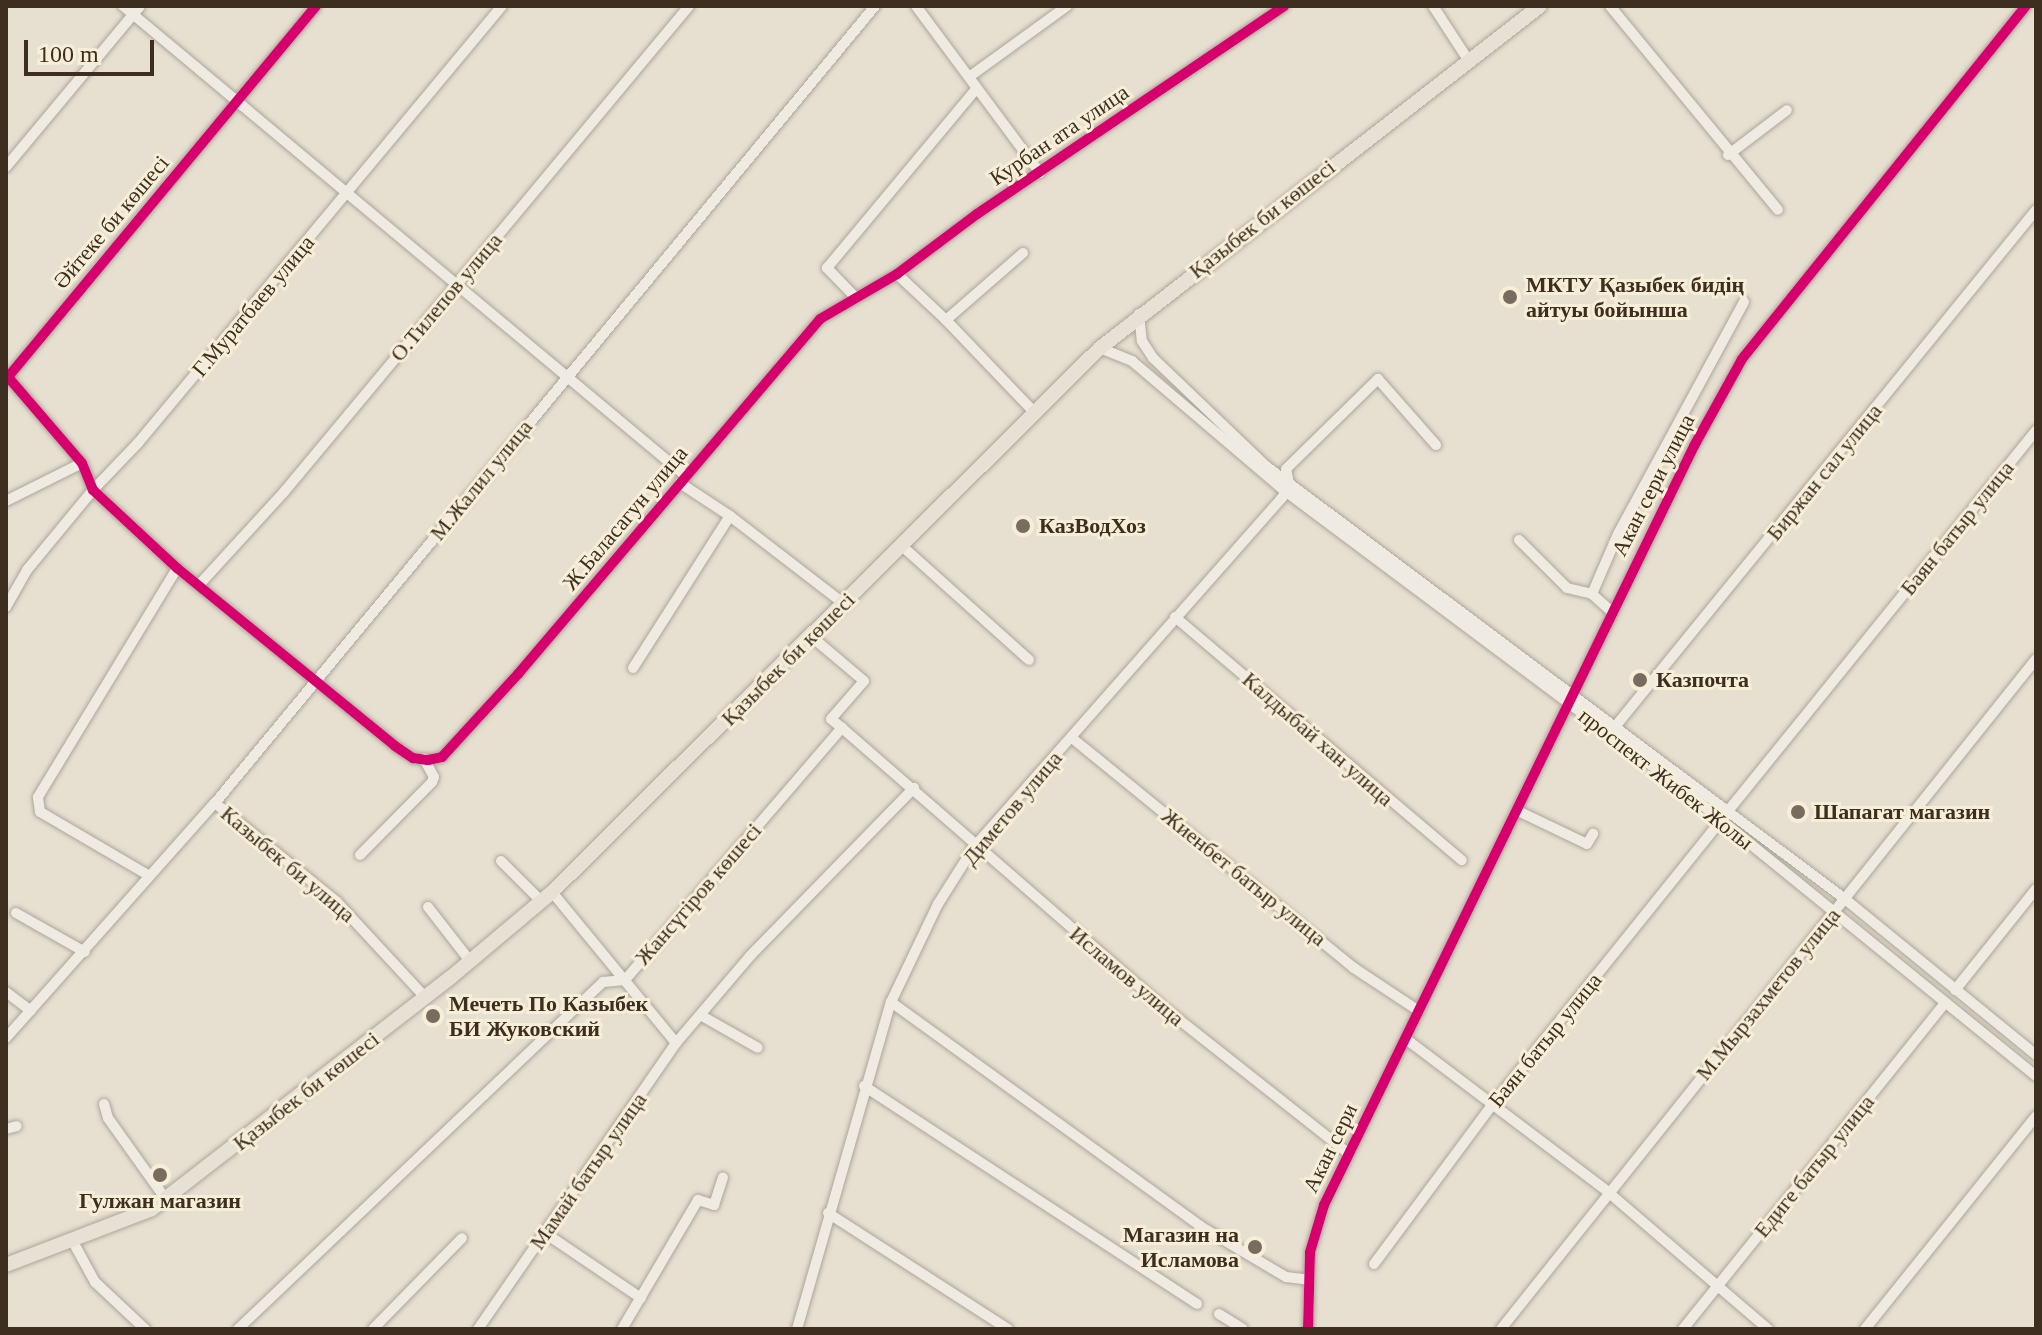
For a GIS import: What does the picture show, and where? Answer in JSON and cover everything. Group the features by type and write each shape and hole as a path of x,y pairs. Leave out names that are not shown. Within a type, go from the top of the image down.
{"main road":[{"name":"Қазыбек би көшесі","path":"6,1265 152,1209 470,961 546,896 812,637 1100,348 1139,314 1540,6"}],"street":[{"path":"123,6 137,10 346,195 455,287 568,375 683,480"},
{"name":"Әйтеке би көшесі","path":"93,490 82,463 7,376 316,6"},
{"name":"Г.Муратбаев улица","path":"6,607 27,570 93,490 346,195 502,6"},
{"name":"О.Тилепов улица","path":"199,585 455,287 689,6"},
{"name":"М.Жалил улица","path":"6,1038 215,803 875,6"},
{"path":"916,6 1040,173"},
{"path":"969,77 1067,6"},
{"name":"Курбан ата улица","path":"856,298 897,274 1284,6"},
{"path":"1433,6 1469,61"},
{"path":"1610,6 1728,155 1778,210"},
{"name":"Акан сери улица","path":"1406,1039 1573,700 1612,612 1742,359 2026,6"},
{"path":"6,167 137,10"},
{"path":"856,298 827,268 977,88"},
{"path":"1728,155 1787,110"},
{"name":"Биржан сал улица","path":"1613,729 2036,210"},
{"path":"946,320 1023,253"},
{"path":"897,274 1034,412"},
{"name":"Ж.Баласагун улица","path":"424,759 442,757 518,674 820,319 856,298"},
{"path":"1592,594 1618,534 1744,302"},
{"name":"проспект Жибек Жолы","path":"1139,314 1142,341 1153,358 1287,488"},
{"name":"проспект Жибек Жолы","path":"1100,348 1132,361 1287,488 1613,729 1724,816 1834,912 2036,1076"},
{"name":"Диметов улица","path":"798,1329 864,1086 891,1002 938,904 974,847 1287,488 1286,469 1378,379 1436,445"},
{"name":"Баян батыр улица","path":"1374,1264 1493,1104 2036,430"},
{"path":"6,501 82,463"},
{"name":"Ж.Баласагун улица","path":"683,480 730,516"},
{"path":"93,490 177,568 315,683 395,746 424,759 434,777 432,782 360,855"},
{"path":"633,668 730,516 843,603"},
{"path":"1519,540 1567,588 1592,594 1612,612"},
{"path":"901,545 1029,660"},
{"path":"148,875 40,812 38,797 177,568"},
{"name":"Калдыбай хан улица","path":"1175,617 1462,860"},
{"name":"Жансүгіров көшесі","path":"238,1329 603,982 625,980 842,728 831,719 864,681 812,637"},
{"name":"М.Мырзахметов улица","path":"1501,1329 2036,659"},
{"name":"Исламов улица","path":"842,728 914,788 974,847 1349,1154"},
{"name":"Жиенбет батыр улица","path":"1072,738 1354,968 1419,1011"},
{"name":"Мамай батыр улица","path":"478,1329 676,1043 750,956 914,788"},
{"name":"Казыбек би улица","path":"215,803 336,901 425,997"},
{"path":"1518,811 1587,844 1593,834"},
{"name":"проспект Жибек Жолы","path":"1724,816 1845,899 2036,1055"},
{"path":"501,861 546,896 625,980 676,1043"},
{"path":"1955,990 2036,889"},
{"path":"428,907 470,961"},
{"path":"16,913 85,952"},
{"path":"6,992 31,1011"},
{"path":"891,1002 1200,1226 1286,1277 1309,1280"},
{"name":"Едиге батыр улица","path":"1683,1329 1945,1003"},
{"path":"702,1016 758,1048"},
{"path":"1406,1039 1608,1192 1768,1329"},
{"name":"Акан сери","path":"1308,1329 1315,1228 1406,1039"},
{"path":"864,1086 1197,1304"},
{"path":"104,1104 108,1118 165,1198"},
{"path":"1865,1329 2036,1116"},
{"path":"622,1329 698,1200 714,1205 723,1177"},
{"path":"828,1213 1008,1329"},
{"path":"545,1233 641,1298"},
{"path":"373,1329 462,1238"},
{"path":"72,1240 95,1282 145,1329"},
{"path":"1219,1314 1243,1329"}],"cycle path":[{"path":"316,6 8,377 82,463 93,490 177,568 395,746 413,758 428,760 442,757 518,674 820,319 897,274 977,214 1284,6"},
{"path":"1308,1329 1310,1252 1324,1205 1694,446 1742,359 2026,6"}],"place":[{"name":"МКТУ Қазыбек бидің айтуы бойынша","path":"1510,297"},
{"name":"КазВодХоз","path":"1023,526"},
{"name":"Казпочта","path":"1640,680"},
{"name":"Шапагат магазин","path":"1798,812"},
{"name":"Мечеть По Казыбек БИ Жуковский","path":"433,1016"},
{"name":"Гулжан магазин","path":"160,1175"},
{"name":"Магазин на Исламова","path":"1255,1247"}]}
